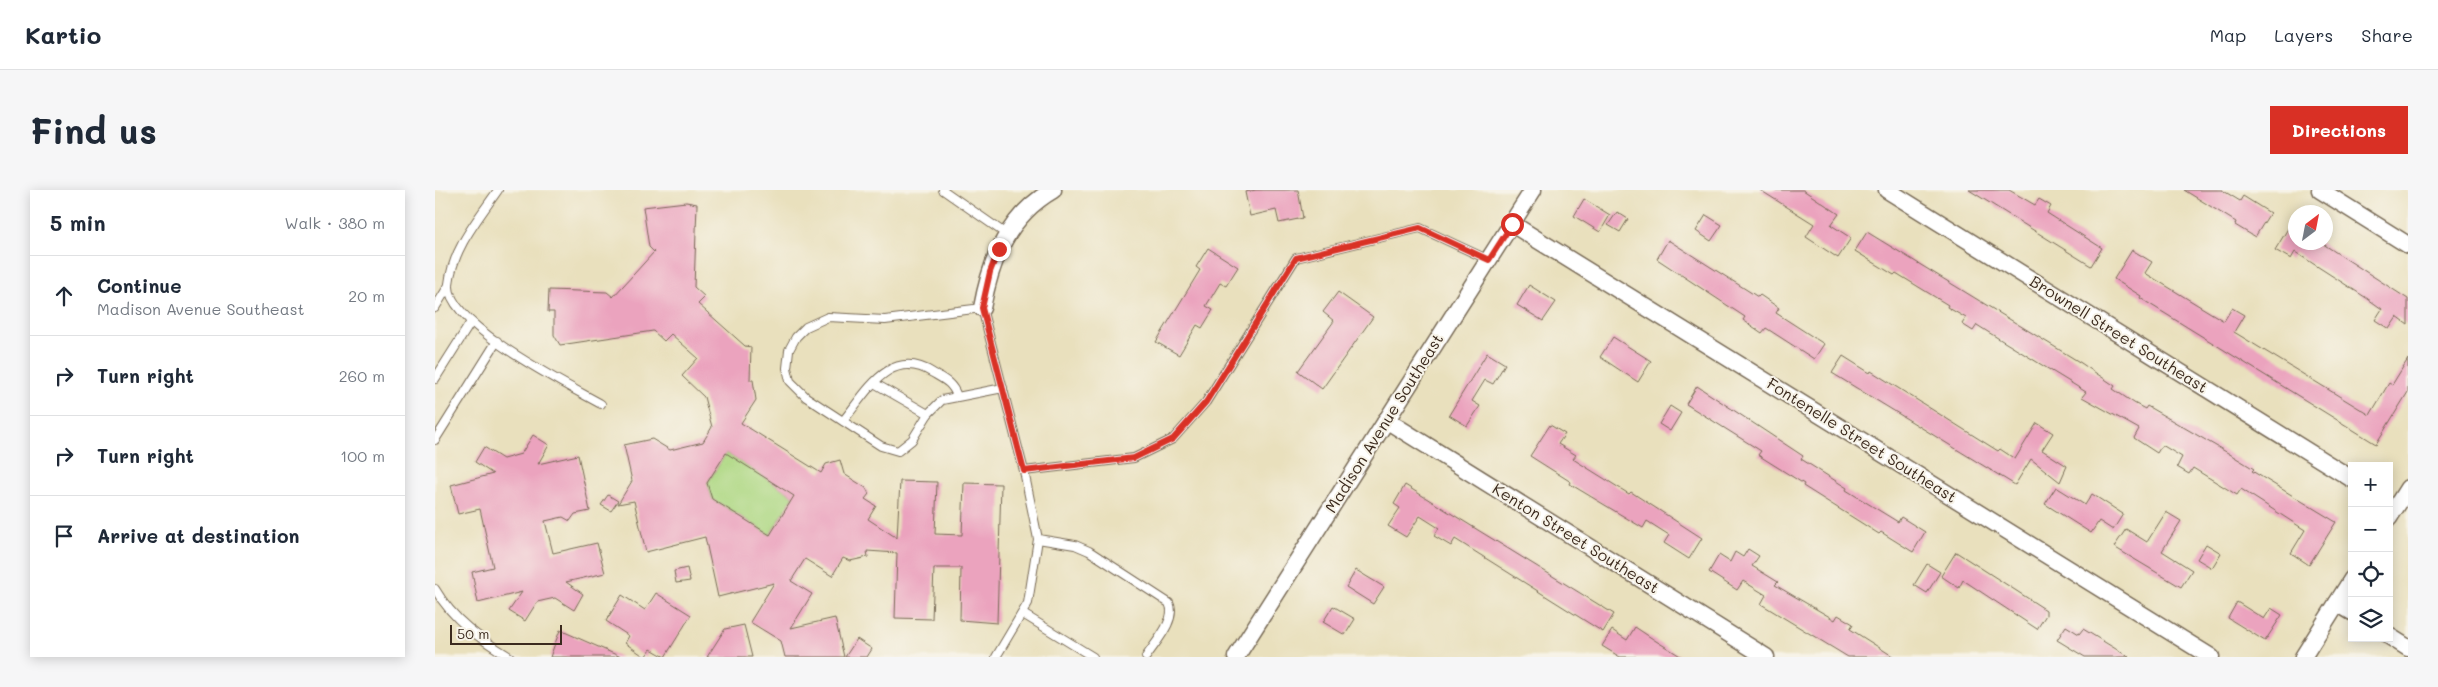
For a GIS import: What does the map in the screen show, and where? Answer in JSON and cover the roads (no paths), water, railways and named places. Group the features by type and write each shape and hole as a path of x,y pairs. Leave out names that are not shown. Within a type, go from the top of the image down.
{"street":[{"path":"982,308 990,272 1006,234 1025,211 1053,190"},
{"name":"Madison Avenue Southeast","path":"1236,657 1533,190"},
{"name":"Brownell Street Southeast","path":"1887,190 2348,476"},
{"path":"2320,190 2408,244"},
{"name":"Fontenelle Street Southeast","path":"1512,224 2211,657"},
{"name":"Kenton Street Southeast","path":"1386,420 1766,657"},
{"path":"2393,508 2408,488"},
{"path":"2303,657 2348,585"},
{"path":"2337,603 2348,610"},
{"path":"2393,639 2408,648"}],"lane":[{"path":"435,308 449,285 463,240 498,190"},
{"path":"943,190 1006,234"},
{"path":"1024,471 1134,458 1173,439 1206,402 1296,258 1420,228 1489,260"},
{"path":"449,285 451,296 471,322 537,368 601,404"},
{"path":"996,657 1023,614 1031,594 1038,539 1024,471 1003,388 982,308 885,320 828,317 806,326 796,337 789,350 787,368 789,381 806,397 881,446 898,451 912,440 928,414 942,400 1003,388"},
{"path":"435,379 471,322"},
{"path":"435,440 497,341"},
{"path":"843,421 882,373 896,366 912,364 923,366 952,384 957,396"},
{"path":"874,383 928,414"},
{"path":"1038,539 1075,545 1089,551 1169,603 1171,617 1146,657"},
{"path":"435,590 458,620 480,638 510,657"},
{"path":"1023,614 1093,657"}]}
